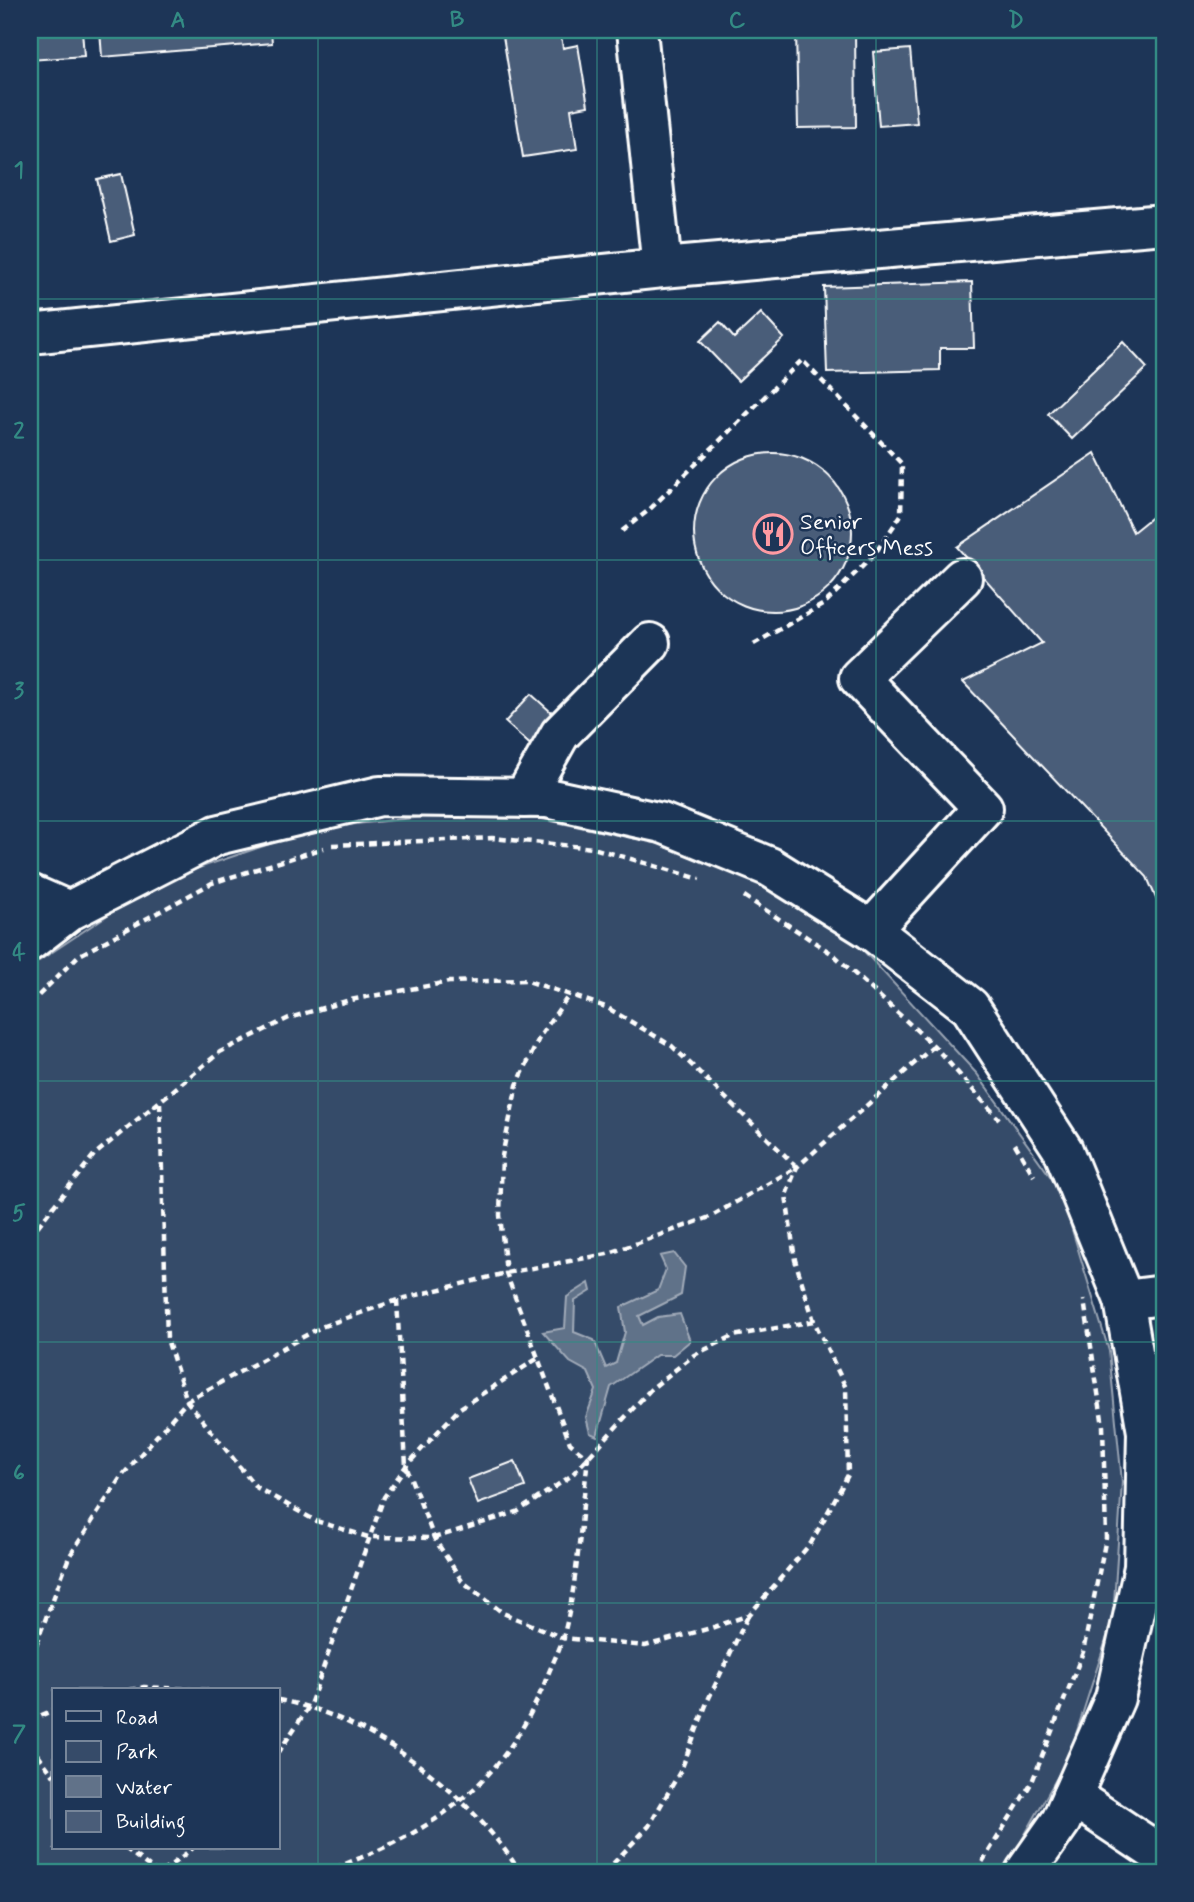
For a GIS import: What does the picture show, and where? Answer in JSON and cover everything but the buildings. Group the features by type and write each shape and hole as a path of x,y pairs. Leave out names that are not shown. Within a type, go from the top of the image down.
{"main road":[{"path":"637,30 662,268"},
{"path":"30,334 662,268 1164,224"},
{"path":"871,930 983,808 859,678 962,578"},
{"path":"524,798 560,734 650,643"},
{"path":"30,941 69,911 217,835 380,796 547,798 662,823 770,867 871,930 970,1007 1063,1150 1124,1300 1147,1432 1144,1567 1115,1698 1061,1821 1025,1872"},
{"path":"30,894 69,911"},
{"path":"1124,1300 1164,1295"},
{"path":"1072,1796 1164,1857"}],"path":[{"path":"622,531 649,510 802,360 902,464 901,515 874,555 824,604 752,645"},
{"path":"30,1004 78,956 212,883 332,845 492,838 593,848 706,881"},
{"path":"743,895 834,955 934,1046 1001,1121"},
{"path":"30,1236 94,1155 220,1052 289,1018 350,1000 449,982 525,980 606,1007 672,1046 797,1167"},
{"path":"569,995 540,1036 517,1084 502,1156 500,1215 506,1273 540,1357 570,1443 588,1458"},
{"path":"30,1671 38,1639 69,1557 121,1477 187,1401 321,1327 397,1300 506,1273 607,1254 697,1221 797,1167 934,1046"},
{"path":"160,1102 167,1339 187,1401 256,1487 316,1521 368,1537 434,1538 517,1512 571,1476 651,1389 694,1355 733,1336 814,1321"},
{"path":"1007,1132 1041,1187"},
{"path":"605,1872 649,1826 681,1770 708,1700 749,1615 811,1543 848,1475 846,1388 814,1321 795,1260 786,1195 797,1167"},
{"path":"976,1872 1032,1782 1083,1652 1106,1538 1103,1426 1082,1293"},
{"path":"397,1300 406,1466 434,1538 462,1581 503,1613 563,1638 645,1646 749,1615"},
{"path":"280,1750 310,1706 384,1497 406,1466 460,1408 540,1357"},
{"path":"323,1872 409,1837 461,1802 507,1755 539,1698 563,1638 588,1458"},
{"path":"139,1688 165,1688"},
{"path":"280,1700 310,1706 393,1746 461,1802 520,1872"},
{"path":"30,1720 52,1711"},
{"path":"30,1745 52,1773"},
{"path":"128,1850 156,1872"},
{"path":"162,1872 190,1850"}],"green space":[{"path":"423,817 542,819 716,856 861,948 977,1074 1060,1190 1109,1351 1122,1482 1113,1618 1069,1756 1004,1872 30,1872 30,967 157,882 317,828"}],"water":[{"path":"674,1253 685,1267 681,1295 639,1316 643,1325 658,1317 680,1314 690,1341 673,1355 657,1355 611,1387 597,1436 590,1433 586,1417 596,1390 588,1372 570,1362 543,1332 565,1328 567,1297 589,1283 591,1291 575,1301 574,1332 594,1340 606,1368 616,1363 625,1332 621,1307 658,1290 666,1269 660,1256"}],"place":[{"name":"Senior Officers Mess","path":"773,534"}]}
